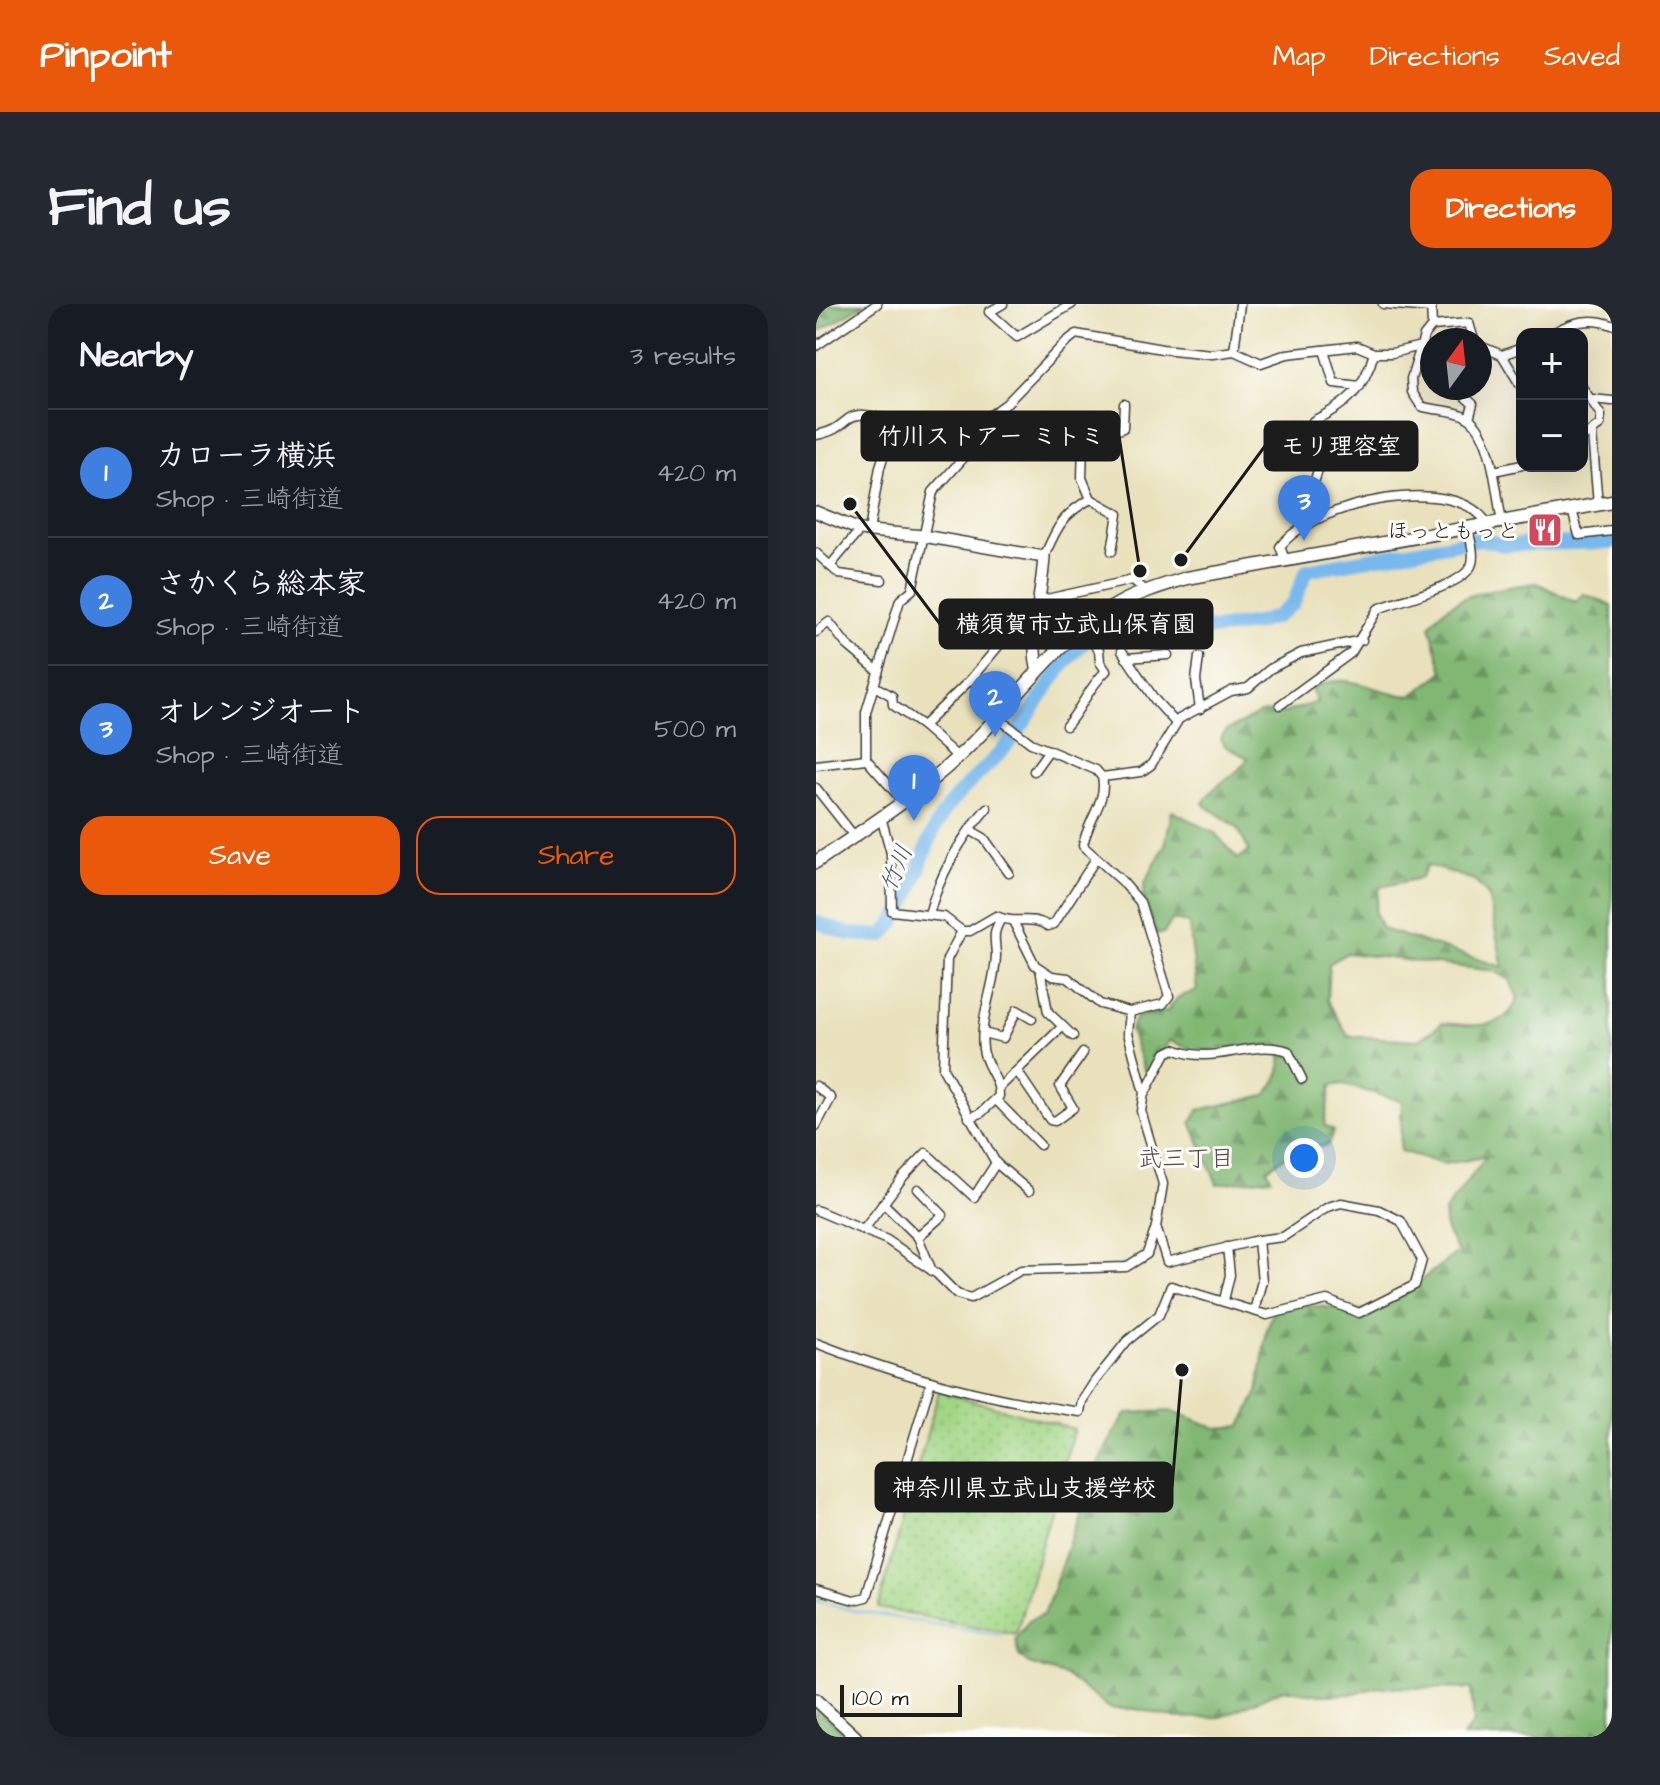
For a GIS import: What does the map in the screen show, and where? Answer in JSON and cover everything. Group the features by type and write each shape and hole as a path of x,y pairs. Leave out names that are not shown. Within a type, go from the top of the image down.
{"main road":[{"path":"816,862 903,801 958,757 1081,629 1120,603 1146,591 1187,578 1285,559 1612,502"}],"street":[{"path":"816,346 877,304"},
{"path":"1003,304 989,312 1017,337 1072,304"},
{"path":"1234,351 1240,304"},
{"path":"1383,304 1431,306 1432,326 1469,323 1470,328"},
{"path":"1564,328 1578,322 1601,320 1612,325"},
{"path":"903,801 866,759 866,712 900,600 912,590 933,492 966,455 974,427 1006,404 1076,334 1135,346 1212,354 1234,351 1261,363 1287,354 1357,346 1374,353 1420,347"},
{"path":"1324,350 1334,383 1360,386"},
{"path":"1420,350 1411,379 1412,392 1421,406 1469,418 1481,432 1494,471 1495,523"},
{"path":"1502,355 1516,350"},
{"path":"1492,351 1502,355 1516,378"},
{"path":"1311,523 1308,493 1320,469 1319,450 1310,433 1313,421 1344,406 1360,386 1374,353"},
{"path":"1588,394 1601,415 1600,425 1588,436"},
{"path":"1592,399 1612,401"},
{"path":"1468,400 1473,404 1469,418"},
{"path":"1112,551 1118,514 1091,499 1082,478 1083,445 1123,428 1124,404"},
{"path":"816,435 828,433 853,414 864,412 894,422 864,531 830,566"},
{"path":"1592,434 1598,505"},
{"path":"1494,471 1516,466"},
{"path":"1285,559 1280,547 1311,523 1349,508 1432,495 1455,498 1495,523"},
{"path":"1038,672 1034,640 1042,600 1044,557 1058,524 1070,509 1091,499"},
{"path":"1572,510 1579,535 1612,531"},
{"path":"816,512 864,531 923,536 1044,557"},
{"path":"1280,705 1351,653 1362,640 1378,609 1414,598 1465,574 1471,566 1473,554 1468,528"},
{"path":"816,553 839,574 882,580"},
{"path":"1042,600 1133,580 1146,591"},
{"path":"816,632 829,622 846,644 878,671"},
{"path":"1066,726 1078,712 1088,687 1106,671 1100,662 1099,650 1081,629"},
{"path":"923,726 970,680 1007,636 1034,640"},
{"path":"1102,777 1141,772 1151,765 1175,722 1231,691 1248,688 1270,669 1301,653 1362,640"},
{"path":"1168,655 1124,654 1155,700 1175,722"},
{"path":"1199,657 1196,680 1200,709"},
{"path":"876,687 892,696 893,705 958,757"},
{"path":"998,718 1031,743 1096,770 1102,777 1102,797 1086,828 1083,846 1140,902 1169,996 1163,1004 1130,1012 1100,1004 1068,978 1052,976 1040,969"},
{"path":"1034,771 1049,750"},
{"path":"816,765 866,759"},
{"path":"816,788 854,836"},
{"path":"929,914 935,892 970,830 987,808"},
{"path":"881,817 891,853 888,879 892,911 949,919 962,931 970,931 996,916 1014,923 1030,919 1048,926 1054,924 1095,860"},
{"path":"970,830 984,838 1009,873"},
{"path":"1000,1087 984,1056 983,1033 986,999 996,955 992,937 1001,919"},
{"path":"1014,923 1040,969 1046,1008 1073,1036"},
{"path":"962,931 947,959 943,1069 996,1163 1029,1191"},
{"path":"983,1033 1003,1038 1017,1010 1032,1019"},
{"path":"1130,1012 1128,1033 1144,1093"},
{"path":"969,1118 996,1100 1000,1087 1062,1027"},
{"path":"816,1210 845,1224 865,1228 932,1271 957,1294 971,1298 1021,1270 1089,1270 1137,1263 1147,1254 1156,1227 1163,1184 1141,1111 1144,1093 1166,1053 1174,1049 1200,1058 1275,1047 1288,1051 1302,1079"},
{"path":"1017,1071 1050,1120 1055,1121 1073,1108 1060,1086 1083,1053"},
{"path":"816,1086 831,1098 816,1126"},
{"path":"996,1100 1040,1145"},
{"path":"865,1228 926,1153 974,1197 996,1163"},
{"path":"918,1189 943,1215 918,1237"},
{"path":"883,1203 918,1237 932,1271"},
{"path":"816,1343 931,1381 1030,1406 1080,1412 1082,1401 1095,1381 1127,1341 1159,1315 1171,1286 1267,1315 1327,1300 1359,1313 1415,1285 1422,1260 1401,1221 1379,1210 1341,1203 1328,1207 1283,1237 1167,1262 1156,1227"},
{"path":"1254,1311 1262,1281 1258,1240"},
{"path":"1224,1300 1230,1275 1227,1247"},
{"path":"816,1589 854,1600 866,1597 931,1381"},
{"path":"816,1700 856,1737"}],"green space":[{"path":"816,304 865,304 816,333"},
{"path":"1537,583 1575,602 1584,594 1612,605 1612,1737 1462,1737 1474,1723 1471,1689 1379,1687 1350,1694 1321,1695 1283,1689 1221,1717 1176,1718 1136,1709 1111,1709 1066,1676 1029,1664 1019,1656 1015,1640 1029,1620 1044,1614 1089,1485 1112,1436 1127,1413 1173,1411 1216,1428 1241,1426 1258,1392 1267,1329 1274,1310 1305,1305 1367,1311 1403,1294 1458,1252 1446,1231 1444,1212 1486,1157 1443,1164 1400,1151 1402,1101 1341,1084 1331,1086 1324,1125 1334,1131 1328,1145 1292,1152 1267,1169 1271,1178 1217,1184 1191,1122 1199,1110 1266,1095 1275,1083 1281,1058 1277,1044 1194,1051 1170,1040 1146,1075 1130,1030 1136,1017 1167,1011 1178,997 1197,991 1189,923 1172,920 1164,933 1156,934 1143,895 1145,883 1165,845 1172,811 1215,833 1238,859 1249,851 1237,827 1203,804 1213,790 1238,771 1248,758 1225,746 1220,739 1226,731 1262,712 1284,713 1317,702 1311,689 1325,683 1350,681 1411,696 1443,672 1430,626 1439,614 1478,593","holes":["1427,865 1474,880 1488,895 1503,967 1382,929 1375,912 1380,887 1421,878","1347,953 1494,971 1510,980 1518,998 1505,1017 1496,1022 1476,1025 1442,1023 1419,1040 1348,1036 1327,1000 1329,964"]},
{"path":"939,1391 1074,1429 1016,1634 878,1608"},
{"path":"816,1708 842,1730 841,1737 816,1737"}],"waterway":[{"name":"竹川","path":"816,922 849,934 882,936 903,908 944,812 1007,745 1065,663 1092,636 1109,626 1127,634 1185,627 1218,629 1257,623 1276,617 1293,604 1307,570 1480,539 1504,545 1612,542"},
{"path":"816,1601 855,1611 1001,1635"}],"place":[{"name":"横須賀市立武山保育園","path":"850,504"},
{"name":"ほっともっと","path":"1545,530"},
{"name":"オレンジオート","path":"1304,541"},
{"name":"モリ理容室","path":"1181,560"},
{"name":"竹川ストアー ミトミ","path":"1140,571"},
{"name":"さかくら総本家","path":"995,737"},
{"name":"カローラ横浜","path":"914,821"},
{"name":"神奈川県立武山支援学校","path":"1182,1370"}],"district":[{"name":"武三丁目","path":"1186,1158"}]}
